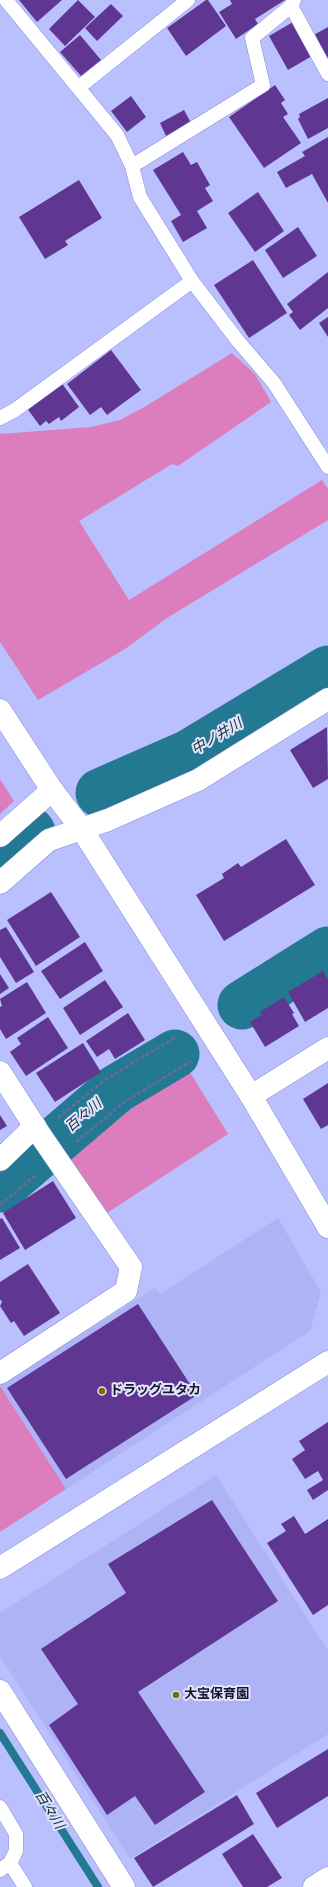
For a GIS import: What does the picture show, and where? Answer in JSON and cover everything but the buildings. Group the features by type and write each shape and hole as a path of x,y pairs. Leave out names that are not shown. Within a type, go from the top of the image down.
{"street":[{"path":"0,884 49,840 108,820 198,780 328,699"},
{"path":"0,710 52,790 81,828 251,1096 328,1226"},
{"path":"0,836 52,790"},
{"path":"251,1096 328,1048"},
{"path":"0,1072 45,1142 131,1267 126,1291 0,1373"},
{"path":"0,1160 45,1142"},
{"path":"0,1568 328,1362"},
{"path":"0,1691 124,1887"},
{"path":"314,1887 328,1878"}],"lane":[{"path":"6,0 117,135 132,166 140,197 192,281 238,341 274,383 328,467"},
{"path":"78,88 188,0"},
{"path":"132,166 263,85 252,38 293,3 328,74"},
{"path":"0,418 15,410 192,281"},
{"path":"0,1807 16,1834 16,1851 5,1866 25,1887"}],"path":[{"path":"0,1205 45,1142 105,1080 176,1037"},
{"path":"45,1142 123,1103 191,1061"}],"shaded area":[{"path":"232,353 255,374 271,402 178,466 172,464 79,521 129,600 322,480 328,489 328,520 167,618 125,649 38,700 0,642 0,434 91,427 120,420 146,406"},
{"path":"0,779 14,801 0,814"},
{"path":"188,1069 228,1134 107,1213 69,1156 128,1106"},
{"path":"278,1218 321,1292 310,1331 66,1489 0,1386 155,1288 160,1294"},
{"path":"0,1386 66,1489 0,1532"},
{"name":"大宝保育園","path":"216,1475 328,1651 328,1734 130,1859 0,1656 0,1613"}],"waterway":[{"name":"中ノ井川","path":"100,793 189,754 328,670"},
{"name":"中ノ井川","path":"0,859 31,832"},
{"name":"百々川","path":"242,1005 328,951"},
{"name":"百々川","path":"0,1188 116,1089 175,1054"},
{"name":"百々川","path":"0,1733 98,1887"}],"place":[{"name":"ドラッグユタカ","path":"102,1391"},
{"name":"大宝保育園","path":"176,1695"}]}
